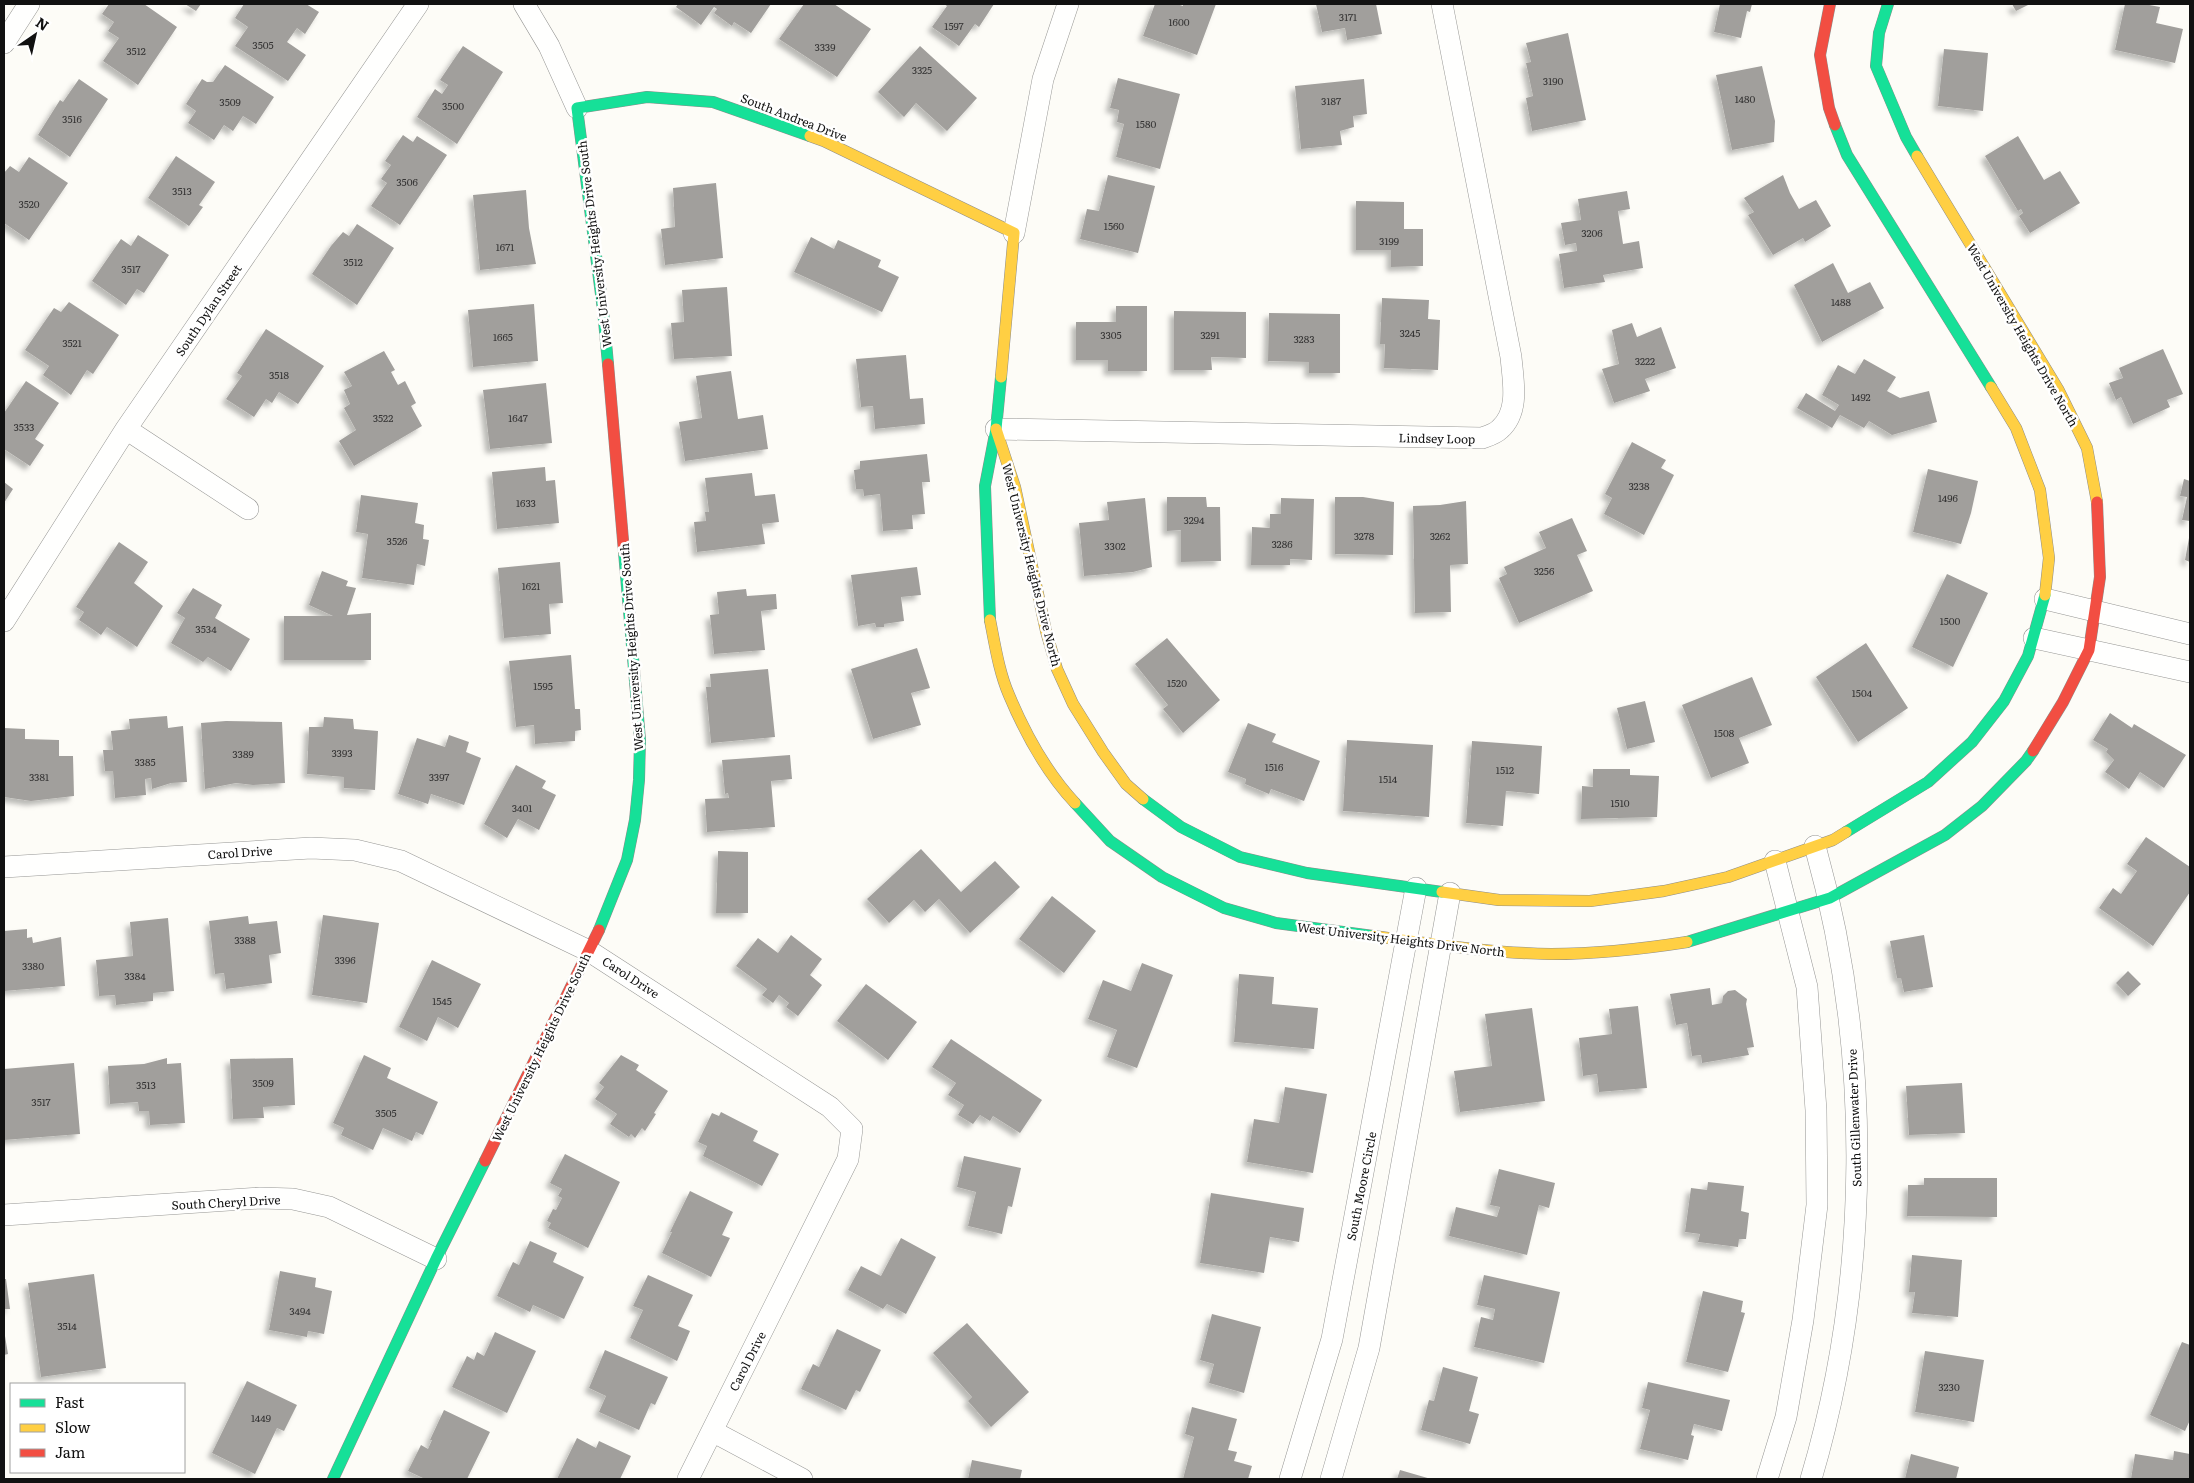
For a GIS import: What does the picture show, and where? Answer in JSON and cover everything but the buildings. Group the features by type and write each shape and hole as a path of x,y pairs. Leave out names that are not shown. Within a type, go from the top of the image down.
{"street":[{"path":"4,43 29,4"},
{"name":"South Dylan Street","path":"4,620 126,429 418,4"},
{"name":"West University Heights Drive South","path":"333,1479 436,1259 589,950 608,907 630,848 639,794 640,740 603,310 578,108 549,46 524,4"},
{"name":"West University Heights Drive North","path":"1068,4 1043,79 1014,233 996,429 985,486 990,620 997,657 1008,694 1038,754 1071,799 1110,841 1162,878 1224,908 1276,923 1488,951 1552,954 1641,949 1697,940 1830,898 1945,835 1982,806 2026,761 2063,702 2089,650 2100,577 2097,496 2087,448 2058,390 1906,137 1876,66 1879,33 1888,4"},
{"name":"Lindsey Loop","path":"996,429 1482,438 1499,431 1510,416 1514,389 1511,357 1442,4"},
{"name":"West University Heights Drive North","path":"996,429 1015,487 1056,669 1073,704 1103,752 1126,784 1153,808 1181,827 1240,857 1307,874 1499,900 1590,901 1664,891 1728,877 1833,840 1928,782 1972,742 2004,701 2028,656 2034,638 2046,599 2049,558 2040,490 2016,428 1847,155 1829,108 1820,55 1830,4"},
{"name":"South Andrea Drive","path":"578,108 647,97 713,102 824,141 1014,233"},
{"path":"126,429 248,509"},
{"path":"2046,599 2190,634"},
{"path":"2034,638 2190,672"},
{"name":"South Gillenwater Drive","path":"1811,1479 1824,1434 1841,1344 1853,1255 1857,1173 1852,1035 1830,898 1815,846"},
{"name":"Carol Drive","path":"4,867 311,848 355,850 400,861 589,950 800,1086 830,1108 852,1129 848,1159 688,1479"},
{"path":"1766,1479 1786,1417 1804,1320 1817,1205 1816,1110 1807,987 1775,861"},
{"name":"South Moore Circle","path":"1290,1479 1332,1339 1416,888"},
{"path":"1331,1479 1369,1348 1450,893"},
{"name":"South Cheryl Drive","path":"4,1215 260,1198 293,1199 329,1206 436,1259"},
{"path":"712,1430 802,1479"}],"traffic: fast":[{"path":"1888,4 1879,33 1876,66 1906,137 1917,156"},
{"path":"608,364 603,310 577,108 647,97 713,102 810,136"},
{"path":"1835,125 1847,155 1991,387"},
{"path":"990,620 985,486 996,429 1001,377"},
{"path":"599,930 627,860 635,820 639,780 640,740 624,552"},
{"path":"1846,832 1928,782 1972,742 2004,701 2028,656 2045,595"},
{"path":"1687,942 1830,898 1945,835 1982,806 2026,761 2033,751"},
{"path":"1143,799 1181,827 1240,857 1307,873 1442,892"},
{"path":"1075,803 1110,841 1162,877 1224,908 1276,923 1373,936"},
{"path":"333,1479 436,1259 485,1161"}],"traffic: slow":[{"path":"810,136 1014,233 1001,377"},
{"path":"1917,156 2058,389 2087,448 2097,502"},
{"path":"1991,387 2016,428 2040,490 2049,558 2045,595"},
{"path":"996,429 1015,487 1046,631 1057,669 1073,704 1103,752 1126,784 1143,799"},
{"path":"990,620 1003,677 1015,709 1029,738 1046,765 1075,803"},
{"path":"1442,892 1499,900 1590,901 1664,891 1728,877 1833,840 1846,832"},
{"path":"1373,936 1484,950 1551,954 1619,951 1687,942"}],"traffic: jam":[{"path":"1830,4 1820,55 1829,108 1835,125"},
{"path":"608,364 624,552"},
{"path":"2033,751 2063,702 2089,650 2100,577 2097,502"},
{"path":"485,1161 599,930"}]}
